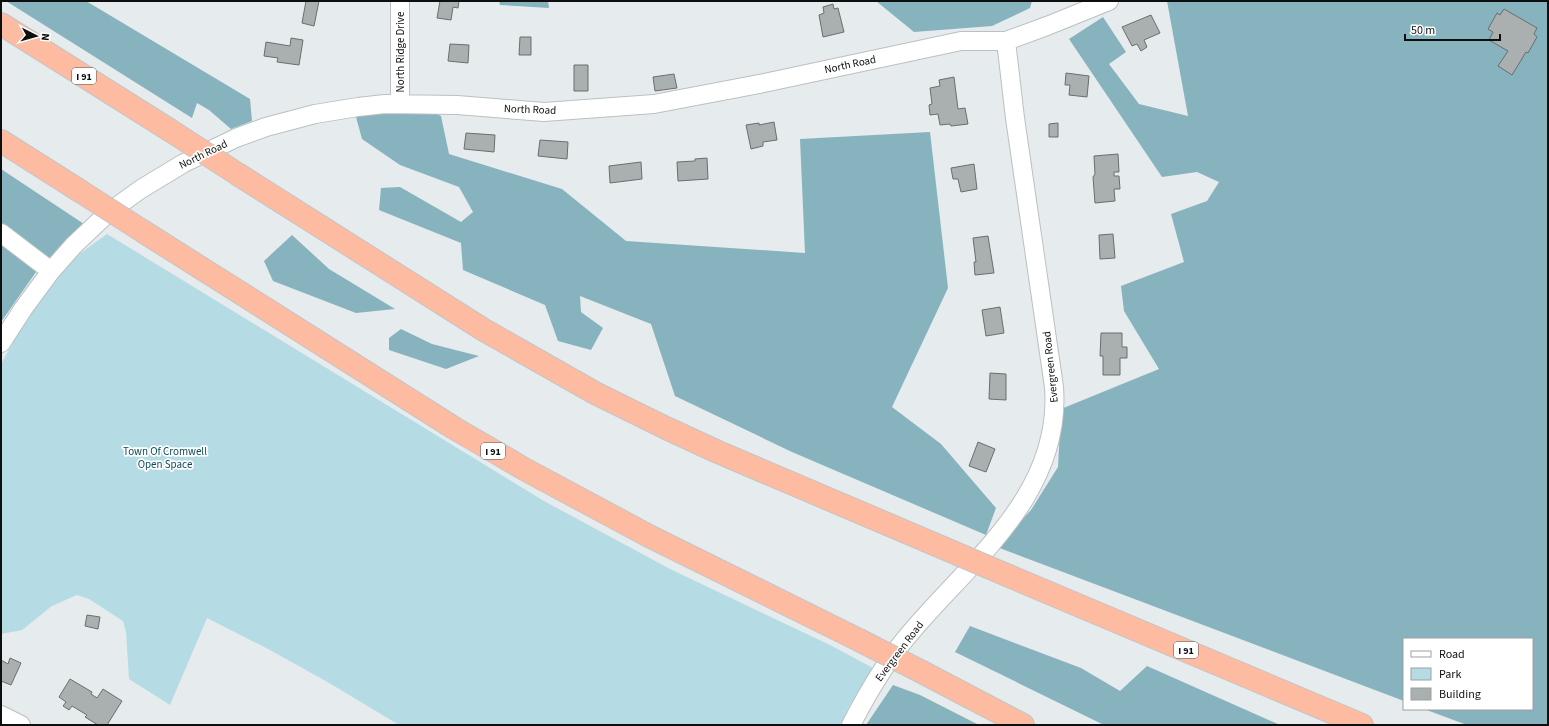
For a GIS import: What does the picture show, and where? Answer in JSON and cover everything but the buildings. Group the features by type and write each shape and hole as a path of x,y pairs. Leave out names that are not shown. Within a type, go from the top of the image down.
{"highway":[{"name":"I 91","path":"1,24 484,330 583,387 659,425 718,452 1362,725"},
{"name":"I 91","path":"1,141 454,428 519,466 662,543 859,640 1023,725"}],"street":[{"name":"North Ridge Drive","path":"400,1 400,103"},
{"name":"North Road","path":"1,343 26,304 51,271 74,245 120,203 171,170 212,149 252,132 290,120 338,109 400,103 457,105 544,112 654,104 961,41 1006,41 1062,21 1109,1"},
{"name":"Evergreen Road","path":"851,725 876,680 904,640 985,552 1019,508 1040,468 1050,442 1054,418 1054,387 1015,118 1006,41"},
{"path":"1,233 51,271"},
{"path":"1,715 21,725"}],"green space":[{"name":"Town Of Cromwell Open Space","path":"107,234 544,501 670,569 830,645 873,668 849,707 840,725 399,725 331,684 270,650 207,618 170,705 129,679 126,632 123,621 89,599 77,595 52,606 22,630 1,634 1,364 39,296 61,267"}],"shaded area":[{"path":"6,1 86,1 250,99 252,121 231,129 209,110 197,103 192,118"},
{"path":"499,1 548,1 549,8 500,5"},
{"path":"876,1 1032,1 1030,8 992,26 914,32"},
{"path":"1167,1 1548,1 1548,725 1467,725 1427,710 1533,710 1533,638 1403,638 1403,701 997,547 1031,510 1058,467 1061,409 1159,369 1124,311 1121,286 1184,262 1171,214 1207,201 1219,182 1197,172 1162,177 1069,39 1103,17 1126,52 1109,64 1139,104 1188,116"},
{"path":"419,105 441,116 449,154 562,189 626,241 805,253 800,139 930,132 948,288 892,407 941,444 996,508 986,535 792,452 675,396 651,324 580,296 581,312 603,328 591,350 558,341 545,305 463,270 461,243 379,210 381,188 400,187 461,222 473,212 459,187 400,165 362,139 356,117"},
{"path":"1,169 84,224 36,272 1,322"},
{"path":"292,235 329,269 395,309 356,313 273,281 264,261"},
{"path":"401,329 432,344 479,356 446,369 389,350 389,338"},
{"path":"970,626 1081,668 1120,691 1147,666 1280,725 1104,725 955,652"},
{"path":"893,685 920,695 979,725 866,725"}]}
